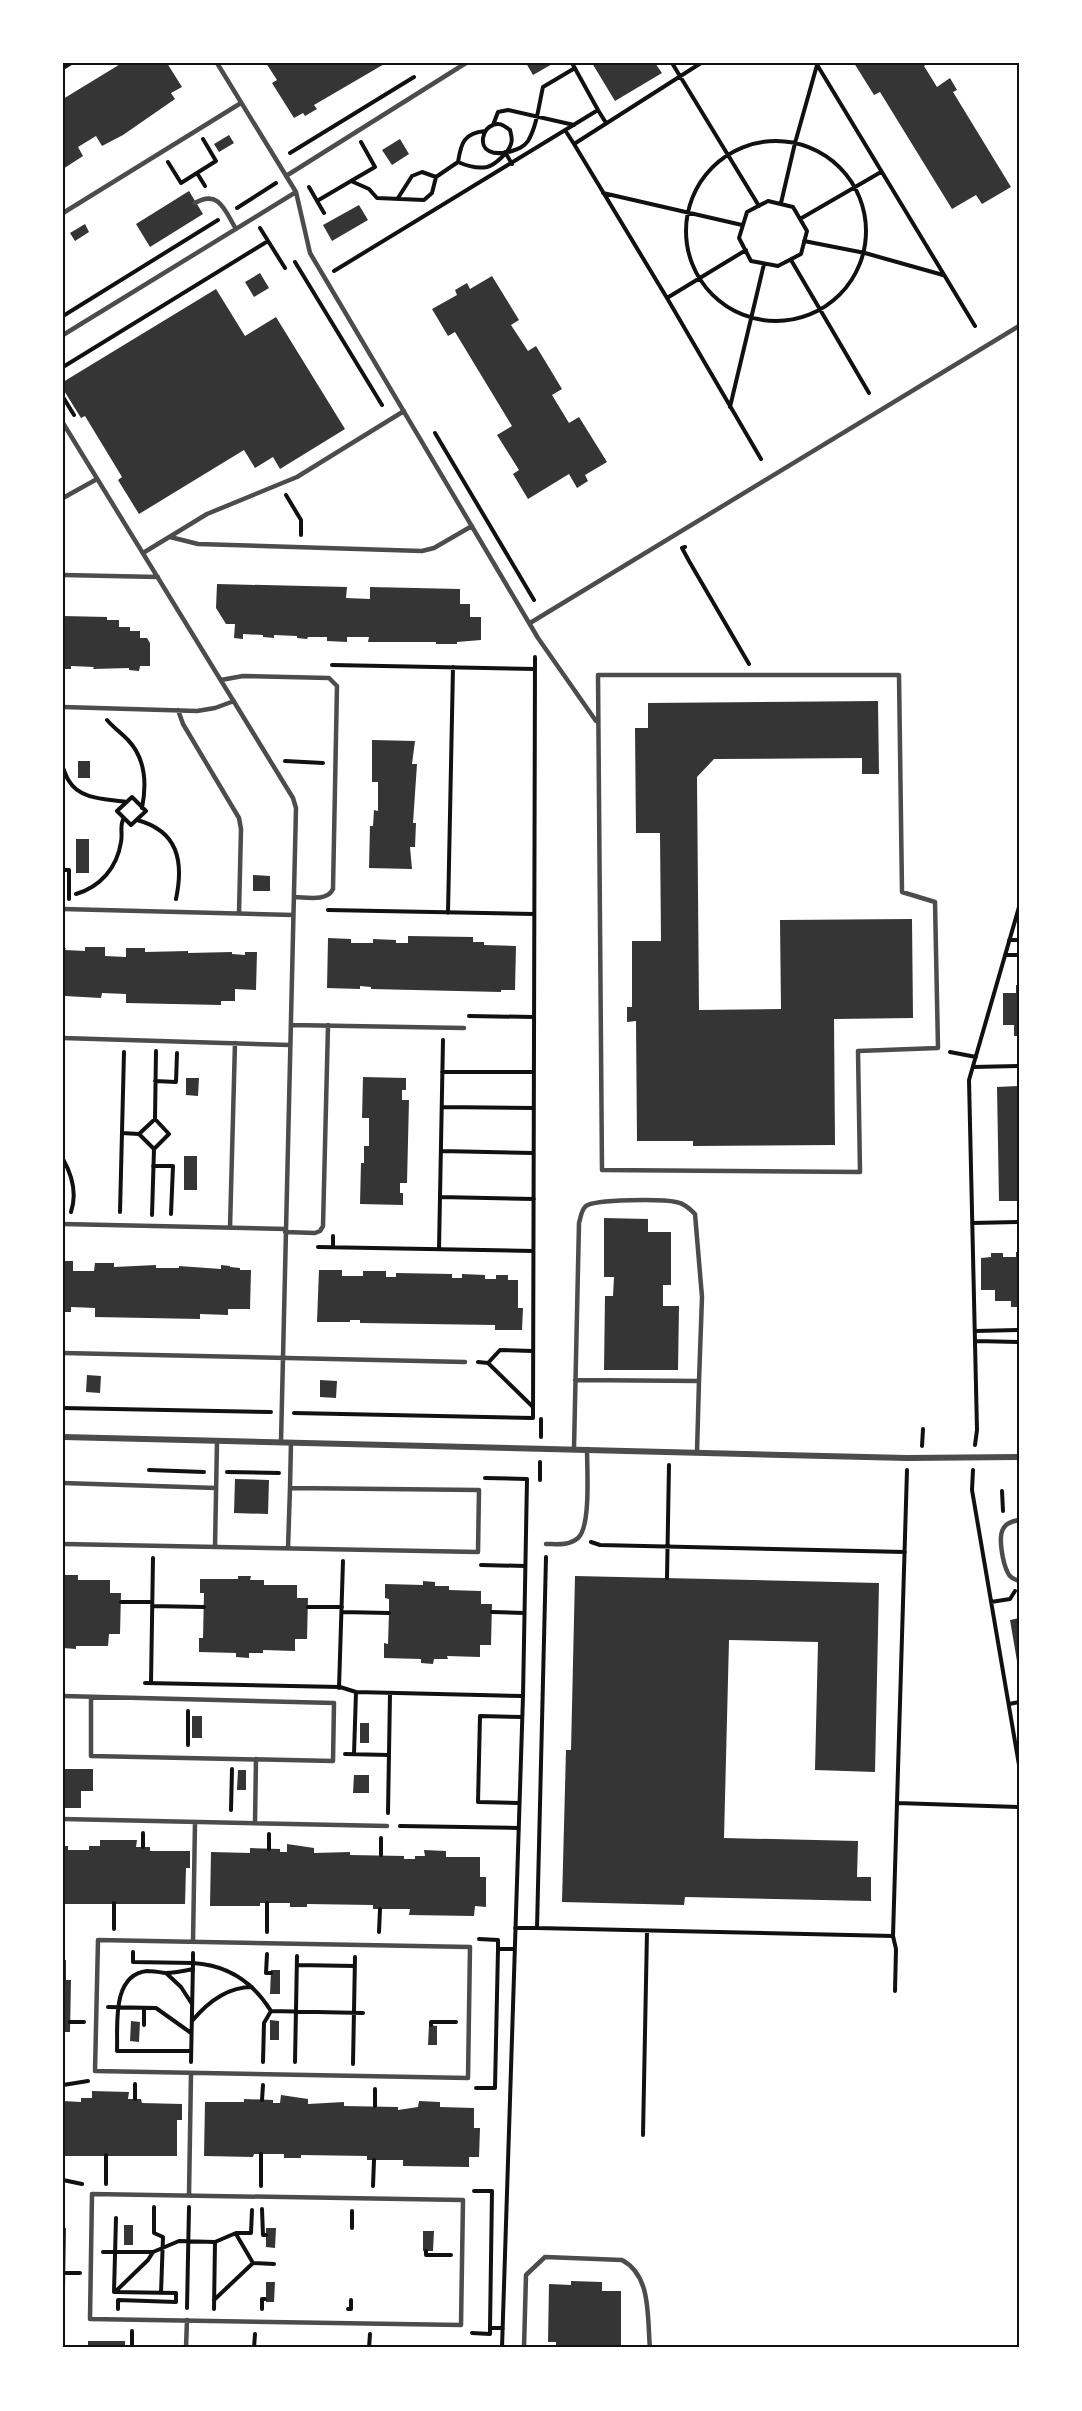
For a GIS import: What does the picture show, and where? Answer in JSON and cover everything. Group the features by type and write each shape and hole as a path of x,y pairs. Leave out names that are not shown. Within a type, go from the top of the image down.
{"street":[{"path":"63,1437 907,1458 1019,1457"}],"lane":[{"path":"217,63 296,192 310,253 530,623 598,722"},
{"path":"286,176 466,63"},
{"path":"63,213 242,103"},
{"path":"63,335 296,192"},
{"path":"195,203 203,198 212,197 219,202 236,229"},
{"path":"530,623 1019,326"},
{"path":"143,554 207,514 297,477 404,411"},
{"path":"63,424 270,760 293,798 296,808 281,1442"},
{"path":"63,498 97,479"},
{"path":"170,537 198,544 422,551 434,548 472,526"},
{"path":"63,575 158,577"},
{"path":"598,675 756,675 899,675 902,892 935,902 938,1048 858,1051 860,1172 602,1170 598,675"},
{"path":"221,680 243,676 329,678 335,681 337,686 333,889 331,895 325,897 294,897"},
{"path":"63,707 197,711 215,708 234,701"},
{"path":"178,710 183,724 238,818 241,829 239,913"},
{"path":"66,909 294,915"},
{"path":"291,1025 464,1028"},
{"path":"65,1224 230,1228 315,1233 320,1231 323,1226 328,1026"},
{"path":"63,1038 290,1045"},
{"path":"230,1228 235,1043"},
{"path":"574,1449 579,1223 583,1210 588,1204 602,1200 675,1202 688,1207 695,1214 702,1297 697,1452"},
{"path":"63,1353 465,1362"},
{"path":"575,1380 699,1381"},
{"path":"214,1547 217,1441"},
{"path":"288,1548 291,1442"},
{"path":"546,1544 565,1544 579,1538 585,1524 587,1449"},
{"path":"63,1483 216,1488"},
{"path":"63,1544 478,1552 479,1490 290,1488"},
{"path":"1019,1520 1011,1521 1004,1527 1001,1536 1007,1572 1019,1583"},
{"path":"63,1696 334,1703 333,1761 91,1756 91,1697"},
{"path":"255,1823 256,1760"},
{"path":"63,1819 387,1826"},
{"path":"194,1942 195,1822"},
{"path":"98,1940 134,1941 470,1947 468,2078 95,2071 98,1940"},
{"path":"189,2195 191,2073"},
{"path":"92,2194 463,2200 461,2325 187,2320 90,2319 92,2194"},
{"path":"524,2348 526,2275 545,2257 622,2260 630,2265 638,2272 644,2283 650,2348"},
{"path":"186,2348 187,2320"}],"path":[{"path":"63,68 71,63"},
{"path":"572,63 606,123"},
{"path":"672,63 759,206"},
{"path":"574,144 700,63"},
{"path":"781,204 817,64"},
{"path":"817,64 975,326"},
{"path":"485,131 484,147 497,154 520,149 528,142 543,87 575,69"},
{"path":"290,153 418,75"},
{"path":"493,125 498,112 508,110 574,124"},
{"path":"324,277 598,110"},
{"path":"351,181 369,189 377,198 424,200 432,193 436,177 458,162 464,140 473,132 485,131 493,125 502,124 510,130 513,141 495,164 486,167 471,167 458,162"},
{"path":"162,152 181,183 216,161 198,130"},
{"path":"565,130 761,459"},
{"path":"317,201 375,167 354,132"},
{"path":"772,140 802,144 830,158 851,180 864,208 867,239 865,254 859,269 842,294 822,309 790,322 762,322 734,313 711,296 698,279 686,245 686,216 696,187 716,163 728,156 742,147 772,140"},
{"path":"505,152 512,164"},
{"path":"398,198 412,176 422,172 436,177"},
{"path":"800,219 881,172"},
{"path":"63,316 286,176"},
{"path":"603,193 742,225"},
{"path":"768,201 781,204 793,207 807,231 801,254 778,266 751,261 739,238 747,212 768,201"},
{"path":"246,203 285,268"},
{"path":"63,367 268,241"},
{"path":"804,241 865,254 944,276"},
{"path":"667,298 746,250"},
{"path":"791,260 822,309 869,393"},
{"path":"729,407 764,264"},
{"path":"279,484 301,520 301,548"},
{"path":"682,548 756,675"},
{"path":"63,1408 533,1418 536,655 532,649"},
{"path":"321,664 535,669"},
{"path":"448,913 453,667"},
{"path":"102,708 107,721 129,741 139,757 144,773 145,792 142,808"},
{"path":"270,760 336,764"},
{"path":"63,768 75,789 84,795 127,802"},
{"path":"132,797 142,808 146,812 131,825 117,811 132,797"},
{"path":"63,896 95,887 105,877 115,861 121,842 121,821 124,818"},
{"path":"137,820 152,824 162,831 172,843 178,856 179,886 173,912"},
{"path":"63,870 69,870 69,896 66,909"},
{"path":"977,1430 969,1080 1019,907"},
{"path":"319,910 534,914"},
{"path":"1009,940 1019,940"},
{"path":"1005,955 1019,955"},
{"path":"439,1249 444,1028"},
{"path":"120,1225 124,1040"},
{"path":"139,1134 154,1119 156,1041"},
{"path":"155,1081 176,1082 178,1041"},
{"path":"938,1048 976,1057"},
{"path":"973,1067 1019,1066"},
{"path":"442,1072 534,1072"},
{"path":"442,1107 534,1108"},
{"path":"152,1226 154,1149 169,1134 154,1119"},
{"path":"122,1133 139,1134 154,1149"},
{"path":"441,1151 534,1153"},
{"path":"63,1159 70,1172 74,1189 73,1207 65,1224"},
{"path":"153,1166 173,1166 170,1227"},
{"path":"440,1197 534,1199"},
{"path":"972,1223 1019,1222"},
{"path":"310,1246 533,1251"},
{"path":"976,1331 1019,1330"},
{"path":"976,1341 1019,1342"},
{"path":"465,1362 488,1362 500,1350 533,1351"},
{"path":"488,1362 533,1407"},
{"path":"667,1578 669,1451"},
{"path":"895,1991 896,1949 893,1936 907,1458"},
{"path":"502,2348 519,1828 527,1479"},
{"path":"972,1490 1019,1765"},
{"path":"579,1538 600,1545 904,1552"},
{"path":"537,1928 546,1544"},
{"path":"151,1699 153,1546"},
{"path":"334,1703 340,1688 343,1550"},
{"path":"991,1602 1010,1599 1019,1583"},
{"path":"121,1602 204,1607"},
{"path":"308,1606 389,1613"},
{"path":"492,1612 524,1613"},
{"path":"354,1754 356,1692"},
{"path":"390,1693 387,1826 519,1828"},
{"path":"187,1758 189,1700"},
{"path":"1009,1704 1019,1702"},
{"path":"519,1803 478,1802 480,1716 522,1717"},
{"path":"333,1754 389,1755"},
{"path":"231,1823 232,1759"},
{"path":"897,1803 1019,1807"},
{"path":"114,1903 114,1933 134,1933 133,1962 193,1961 210,1964 234,1973 252,1987 271,2011 363,2013"},
{"path":"379,1938 380,1909"},
{"path":"515,1928 893,1936"},
{"path":"643,2135 647,1931"},
{"path":"475,2077 475,2088 495,2088 498,1940 478,1939"},
{"path":"295,2074 297,1944"},
{"path":"498,1948 515,1949"},
{"path":"354,2058 355,1960"},
{"path":"193,1961 193,1969 192,2005 192,2034 191,2053 117,2051 118,2008 122,1990 132,1977 145,1971 165,1972 193,1969"},
{"path":"297,1965 355,1966"},
{"path":"165,1972 181,1987 192,2005"},
{"path":"192,2021 210,2003 226,1993 243,1987 252,1987"},
{"path":"110,2007 156,2008 192,2034"},
{"path":"144,2008 144,2025"},
{"path":"263,2056 264,2023 271,2011"},
{"path":"70,2022 89,2022 89,2015"},
{"path":"431,2025 431,2022 469,2023"},
{"path":"63,2085 88,2080 99,2081"},
{"path":"135,2082 135,2099"},
{"path":"253,2084 273,2084"},
{"path":"375,2086 375,2106"},
{"path":"261,2154 259,2187 272,2187"},
{"path":"106,2155 105,2185 115,2185"},
{"path":"363,2189 373,2189 374,2160"},
{"path":"63,2180 94,2184"},
{"path":"82,2184 82,2195"},
{"path":"460,2333 490,2334 492,2191 463,2190"},
{"path":"474,2191 474,2201"},
{"path":"187,2320 189,2195"},
{"path":"114,2292 153,2253 178,2241 215,2242 236,2233 251,2234 252,2209 263,2209 262,2235 266,2235"},
{"path":"154,2210 154,2233 163,2237 161,2293"},
{"path":"352,2217 352,2228"},
{"path":"114,2292 116,2218"},
{"path":"236,2233 254,2263"},
{"path":"215,2242 214,2302 254,2263 274,2264"},
{"path":"107,2252 153,2253"},
{"path":"81,2262 81,2284"},
{"path":"66,2273 81,2273"},
{"path":"114,2292 176,2294"},
{"path":"472,2322 472,2333"},
{"path":"125,2327 132,2327 132,2348"},
{"path":"490,2328 502,2328"},
{"path":"254,2348 255,2330 261,2330"},
{"path":"360,2331 381,2332"},
{"path":"369,2348 370,2332"}],"building":[{"path":"122,63 167,63 182,87 171,93 175,99 123,135 102,146 96,136 78,147 83,156 63,169 63,99"},
{"path":"266,63 386,63 314,105 317,109 305,116 303,113 294,118 272,83 277,80"},
{"path":"526,63 554,63 533,75"},
{"path":"592,63 655,63 662,73 615,101"},
{"path":"854,63 928,63 924,66 937,87 950,78 957,90 953,92 1011,187 982,204 976,195 952,209 880,92 874,95"},
{"path":"229,135 234,143 219,152 214,144"},
{"path":"400,139 409,154 392,165 382,150"},
{"path":"189,191 203,214 150,247 136,224"},
{"path":"359,205 368,220 332,241 323,225"},
{"path":"85,224 89,232 75,241 70,233"},
{"path":"260,273 269,288 254,297 245,282"},
{"path":"492,276 519,320 511,325 528,351 536,346 562,389 552,395 569,423 579,417 607,462 585,475 588,481 577,488 569,474 528,499 513,474 519,470 497,435 512,426 455,332 448,336 432,309 457,295 455,290 467,283 470,289"},
{"path":"216,289 245,336 276,317 345,429 280,469 273,457 255,468 244,450 139,514 118,480 122,477 85,416 81,418 63,389 63,382"},
{"path":"217,584 347,587 346,598 370,599 370,587 460,589 460,604 470,604 470,617 481,617 481,640 457,642 457,644 436,644 436,642 368,642 369,637 347,637 347,642 327,641 327,637 308,637 307,639 274,635 274,638 243,634 243,639 234,638 235,624 226,624 216,608"},
{"path":"63,616 107,617 107,620 119,620 119,627 130,627 130,631 140,631 140,638 147,638 150,643 150,666 140,666 139,671 129,670 129,668 93,669 94,667 71,666 71,669 63,669"},
{"path":"878,701 879,774 862,774 862,758 714,759 697,777 699,1010 781,1009 780,920 912,919 913,1018 834,1019 835,1145 693,1146 693,1141 637,1141 636,1021 627,1022 627,1007 632,1007 632,941 661,941 660,833 636,833 635,728 648,728 648,703"},
{"path":"372,740 415,741 412,764 417,764 413,823 416,823 415,847 410,847 412,869 369,868 370,826 373,826 374,810 378,811 378,782 372,782"},
{"path":"78,761 90,761 90,778 78,778"},
{"path":"76,839 89,839 89,873 76,873"},
{"path":"253,875 270,876 270,891 253,891"},
{"path":"408,936 473,937 473,942 484,942 484,945 516,946 515,990 501,990 501,992 371,989 371,987 360,986 360,989 327,988 328,938 351,939 351,943 373,943 373,939 408,943"},
{"path":"85,947 105,947 105,956 126,957 126,948 145,948 145,952 232,952 232,954 245,955 245,952 257,952 256,990 235,989 235,1001 221,1001 221,1005 126,1003 126,994 102,993 101,998 65,996 63,1000 63,948 85,951"},
{"path":"1016,985 1019,985 1019,1036 1014,1036 1014,1025 1003,1025 1003,993 1016,993"},
{"path":"363,1077 406,1078 406,1090 402,1090 402,1100 409,1100 407,1183 400,1183 403,1205 360,1204 361,1163 364,1163 364,1146 369,1146 369,1118 362,1118"},
{"path":"186,1078 199,1078 198,1096 186,1095"},
{"path":"1019,1086 1019,1201 999,1201 997,1087"},
{"path":"184,1156 197,1156 197,1190 184,1190"},
{"path":"604,1218 648,1219 648,1232 671,1232 671,1285 663,1285 663,1306 679,1306 678,1370 604,1370 605,1296 613,1296 614,1277 604,1277"},
{"path":"1016,1252 1019,1252 1019,1307 1011,1307 1011,1301 995,1301 995,1290 981,1290 981,1258 991,1257 991,1253 1003,1253 1003,1257 1016,1257"},
{"path":"63,1261 73,1261 73,1271 94,1271 95,1263 114,1263 114,1267 156,1265 156,1268 179,1268 179,1266 221,1269 221,1265 240,1268 240,1270 251,1270 250,1309 228,1309 228,1315 200,1314 200,1319 95,1317 95,1308 71,1307 71,1312 63,1312"},
{"path":"319,1270 342,1270 342,1276 363,1276 363,1271 386,1271 386,1277 396,1277 396,1273 452,1274 452,1278 462,1278 462,1274 485,1275 485,1279 496,1279 496,1275 508,1275 508,1280 518,1280 518,1308 523,1308 522,1330 495,1330 495,1325 360,1323 360,1320 317,1322"},
{"path":"87,1375 101,1376 100,1393 86,1392"},
{"path":"320,1380 337,1381 336,1398 320,1397"},
{"path":"235,1479 269,1480 268,1514 234,1513"},
{"path":"63,1575 78,1575 78,1580 110,1580 110,1593 121,1593 120,1634 109,1634 108,1646 63,1648"},
{"path":"238,1576 251,1576 250,1580 264,1580 264,1585 297,1585 297,1598 308,1598 307,1639 295,1639 295,1651 263,1650 263,1653 249,1653 249,1658 236,1657 236,1653 199,1652 199,1638 203,1638 204,1593 200,1593 200,1579 238,1579"},
{"path":"575,1576 879,1583 875,1772 815,1770 818,1642 729,1640 724,1838 858,1841 857,1877 871,1877 871,1901 685,1897 684,1905 562,1902 566,1750 571,1750"},
{"path":"423,1581 435,1582 435,1586 449,1586 449,1590 481,1591 481,1604 492,1604 491,1645 480,1645 480,1657 447,1656 448,1659 434,1659 433,1664 421,1663 421,1659 384,1658 384,1643 388,1644 389,1613 389,1599 385,1598 385,1584 423,1585"},
{"path":"1019,1618 1019,1667 1018,1667 1010,1620"},
{"path":"192,1716 202,1716 202,1738 192,1738"},
{"path":"360,1723 369,1723 369,1743 360,1743"},
{"path":"63,1769 93,1769 93,1791 81,1791 81,1808 63,1808"},
{"path":"238,1770 246,1770 246,1790 237,1790"},
{"path":"354,1775 369,1775 369,1793 353,1793"},
{"path":"100,1840 137,1840 136,1847 150,1847 150,1851 190,1851 190,1868 186,1868 185,1904 63,1904 63,1846 68,1846 68,1850 89,1850 89,1846 100,1846"},
{"path":"287,1844 314,1848 314,1853 350,1852 350,1855 404,1856 404,1859 415,1859 415,1856 425,1856 424,1850 446,1851 446,1857 480,1857 480,1877 486,1877 486,1907 475,1906 474,1916 409,1915 410,1909 373,1909 373,1905 307,1904 307,1907 290,1907 290,1903 260,1903 260,1906 210,1906 211,1852 250,1853 250,1848 280,1849 280,1852 287,1852"},
{"path":"63,1960 66,1960 66,1980 71,1980 70,2032 63,2032"},
{"path":"271,1970 280,1970 280,1994 270,1994"},
{"path":"270,2020 279,2021 279,2040 270,2040"},
{"path":"131,2021 140,2022 139,2042 130,2041"},
{"path":"429,2025 437,2026 437,2045 428,2045"},
{"path":"92,2091 129,2092 128,2099 141,2099 142,2103 182,2104 182,2120 177,2120 177,2156 63,2156 63,2101 81,2102 81,2098 92,2098"},
{"path":"281,2095 308,2099 308,2104 344,2102 344,2106 398,2107 398,2110 418,2107 419,2101 440,2102 440,2107 474,2108 474,2128 480,2128 479,2157 469,2157 469,2167 403,2166 403,2160 367,2160 367,2156 301,2155 301,2158 284,2158 284,2154 254,2154 253,2157 204,2156 205,2102 244,2102 244,2099 273,2100 273,2103 280,2103"},
{"path":"124,2225 133,2225 133,2245 124,2245"},
{"path":"63,2228 66,2228 65,2290 63,2290"},
{"path":"266,2228 276,2228 275,2248 266,2247"},
{"path":"423,2231 434,2231 433,2251 423,2251"},
{"path":"571,2281 602,2282 602,2291 621,2291 621,2348 556,2348 556,2342 548,2342 549,2284 571,2285"},
{"path":"266,2282 275,2282 274,2302 266,2302"},
{"path":"88,2341 125,2341 125,2348 88,2348"}]}
